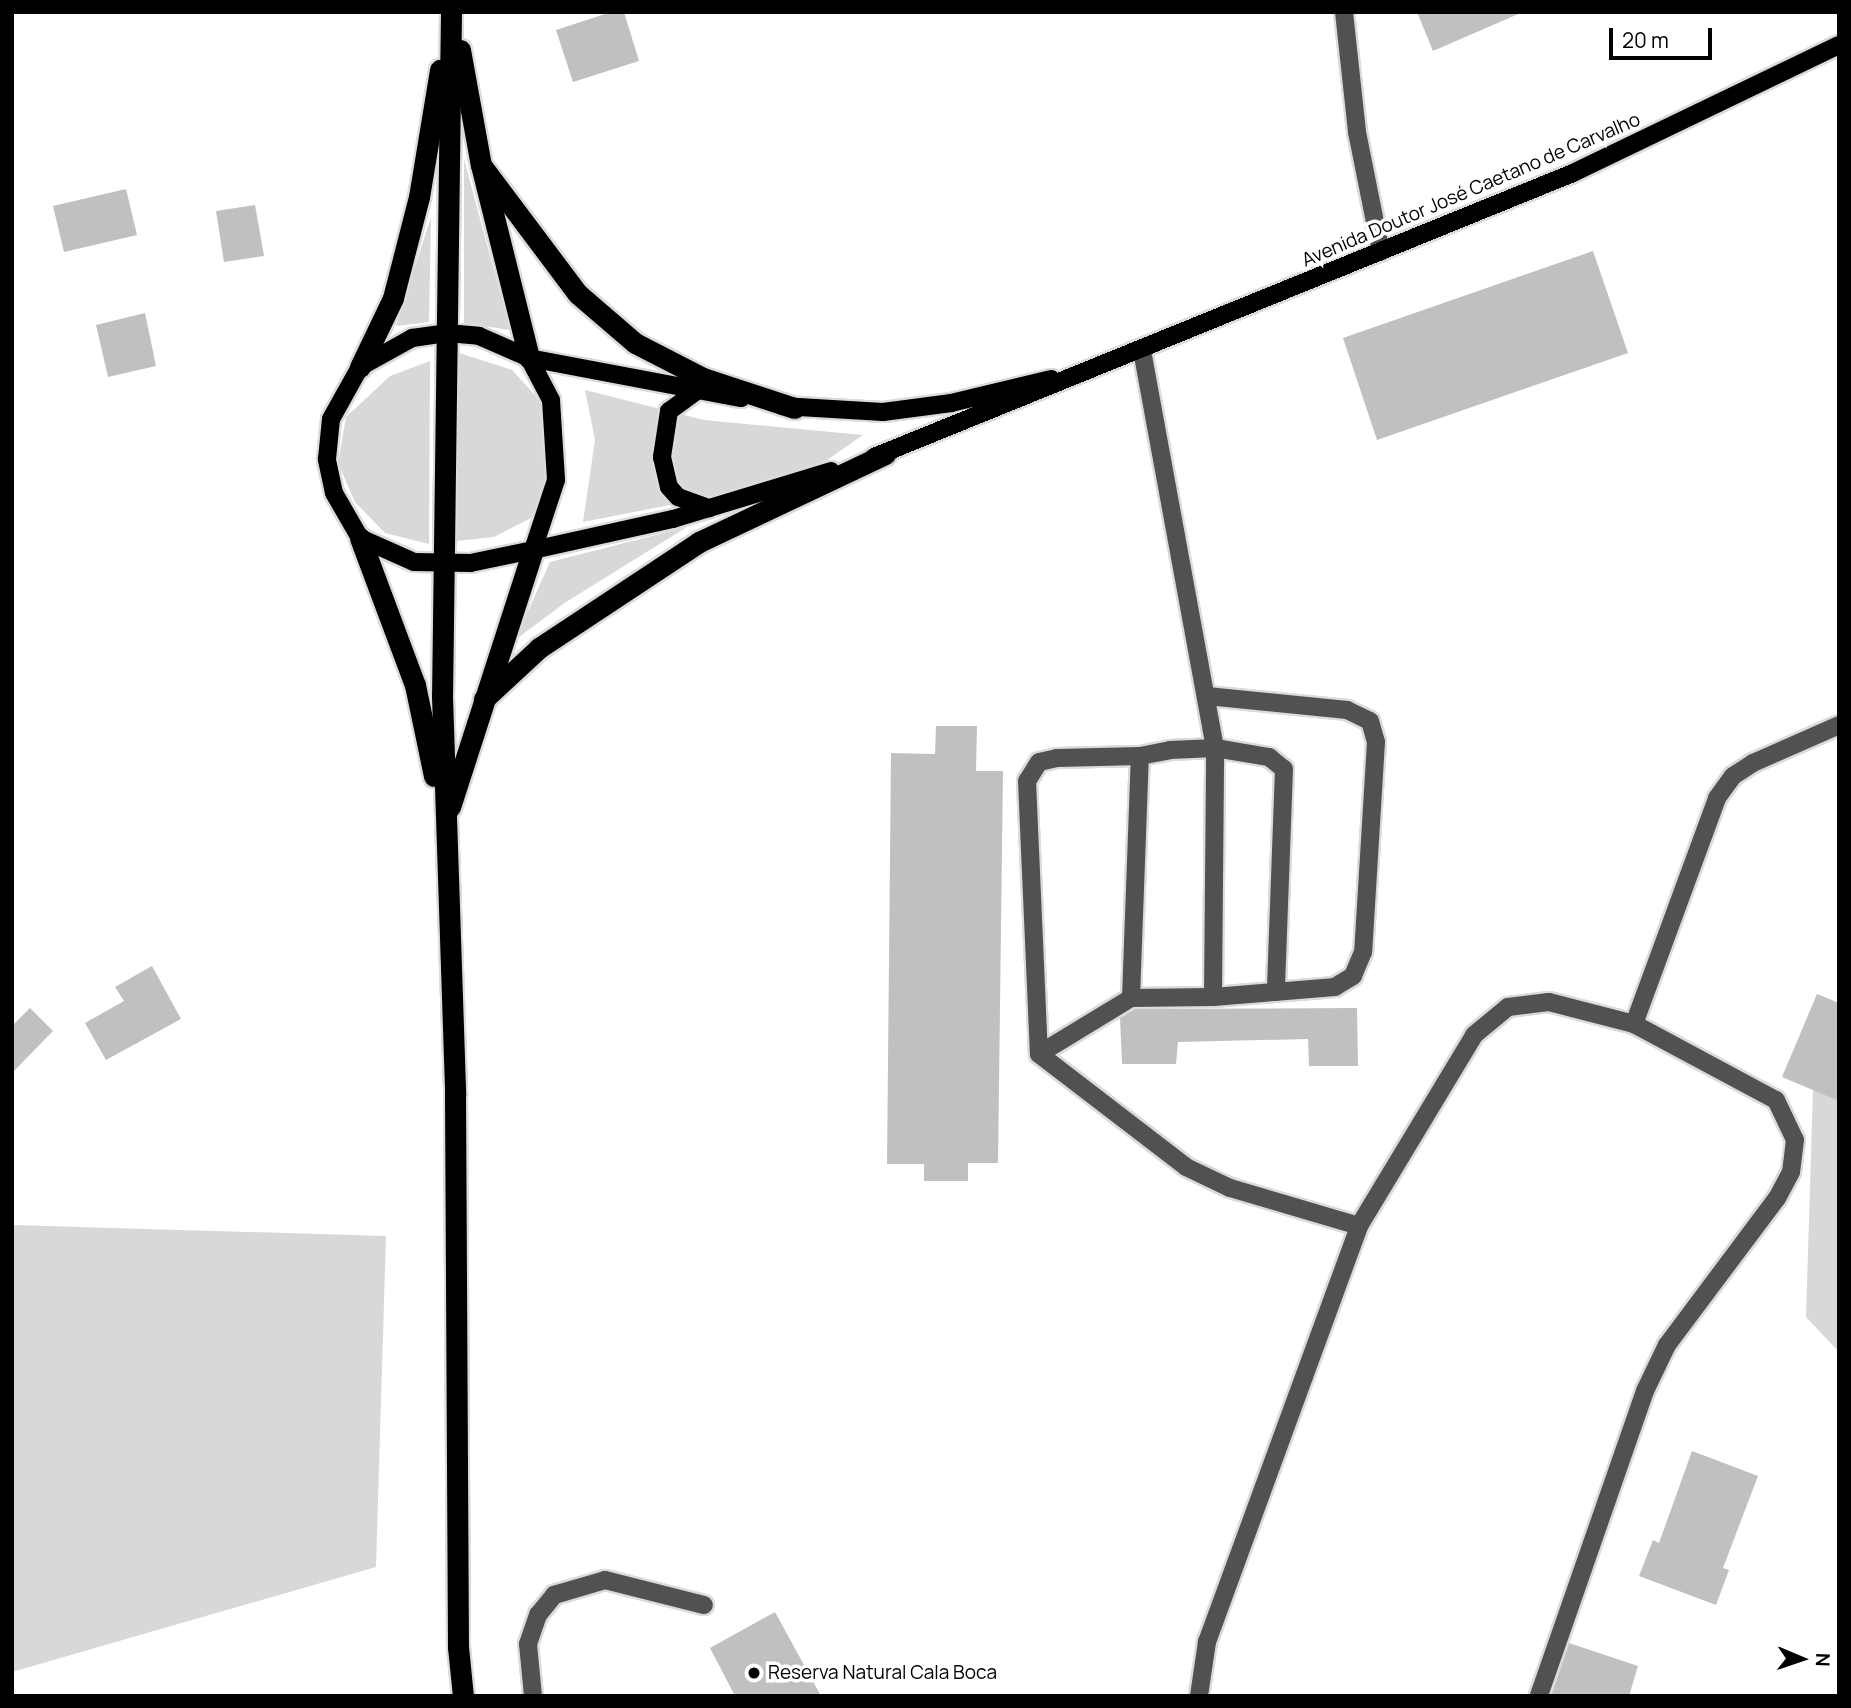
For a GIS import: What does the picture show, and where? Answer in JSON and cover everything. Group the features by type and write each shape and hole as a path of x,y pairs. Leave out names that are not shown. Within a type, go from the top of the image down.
{"highway":[{"path":"451,12 481,165 529,358"},
{"path":"451,12 444,562 445,826 455,1095 457,1647 463,1696"},
{"path":"360,368 393,298 419,197 451,12"},
{"path":"481,165 578,294 635,343 704,378 794,408"},
{"path":"484,699 538,648 699,542 885,454"},
{"path":"360,538 415,685 445,826"},
{"path":"445,826 533,550"}],"main road":[{"name":"Avenida Doutor José Caetano de Carvalho","path":"1116,363 1573,173 1839,45"},
{"path":"447,333 479,336 529,358 794,408 883,412 951,403 1116,363 885,454 709,508 533,550 444,562 414,562 360,538 334,493 327,459 331,419 360,368 412,338 447,333"},
{"path":"529,358 551,400 557,437 556,480 533,550"},
{"path":"698,390 669,411 662,457 669,487 678,497 709,508"}],"street":[{"path":"1344,12 1357,132 1381,252"},
{"path":"1142,351 1215,748 1213,997"},
{"path":"1039,1054 1130,998 1213,997 1335,988 1353,976 1363,952 1376,742 1370,720 1347,710 1207,696"},
{"path":"1634,1024 1717,798 1733,776 1753,763 1839,725"},
{"path":"1276,992 1284,769 1269,757 1215,748 1140,756 1058,758 1039,762 1027,781 1039,1054 1185,1167 1230,1188 1359,1226"},
{"path":"1130,998 1140,756"},
{"path":"1199,1696 1207,1642 1359,1226 1490,1017 1508,1007 1549,1002 1634,1024 1776,1100 1792,1130 1794,1150 1777,1198 1667,1345 1645,1391 1539,1696"},
{"path":"533,1696 528,1644 538,1615 554,1595 604,1580 704,1605"}],"shaded area":[{"path":"464,159 510,330 464,323"},
{"path":"431,217 429,322 396,326"},
{"path":"456,352 512,370 544,405 550,442 545,489 531,518 494,537 456,541"},
{"path":"430,361 429,544 385,533 355,502 338,463 346,417 390,376"},
{"path":"585,390 704,420 863,435 827,460 736,492 583,522 595,440"},
{"path":"687,527 566,602 515,640 550,562"},
{"path":"1814,1056 1839,1057 1839,1352 1806,1317"},
{"path":"12,1225 386,1236 376,1567 12,1672"}],"building":[{"path":"611,12 624,12 639,61 573,82 556,30"},
{"path":"1417,12 1523,12 1433,51"},
{"path":"126,189 137,235 64,252 53,206"},
{"path":"255,205 264,256 224,262 216,211"},
{"path":"1593,251 1628,353 1377,440 1343,338"},
{"path":"145,313 156,366 108,377 96,325"},
{"path":"936,726 977,726 976,771 1003,771 998,1163 968,1163 968,1181 924,1181 924,1164 887,1164 891,753 935,754"},
{"path":"152,966 181,1019 106,1060 85,1023 124,1001 115,987"},
{"path":"1817,994 1839,1003 1839,1101 1782,1077"},
{"path":"30,1008 53,1031 12,1073 12,1026"},
{"path":"1357,1008 1358,1066 1309,1066 1308,1039 1178,1042 1176,1064 1122,1064 1120,1018 1134,1009"},
{"path":"1692,1451 1758,1476 1723,1568 1729,1570 1716,1605 1639,1576 1653,1540 1659,1543"},
{"path":"775,1612 821,1696 735,1696 710,1648"},
{"path":"1569,1643 1638,1666 1629,1696 1551,1696"}],"place":[{"name":"Reserva Natural Cala Boca","path":"754,1673"}]}
